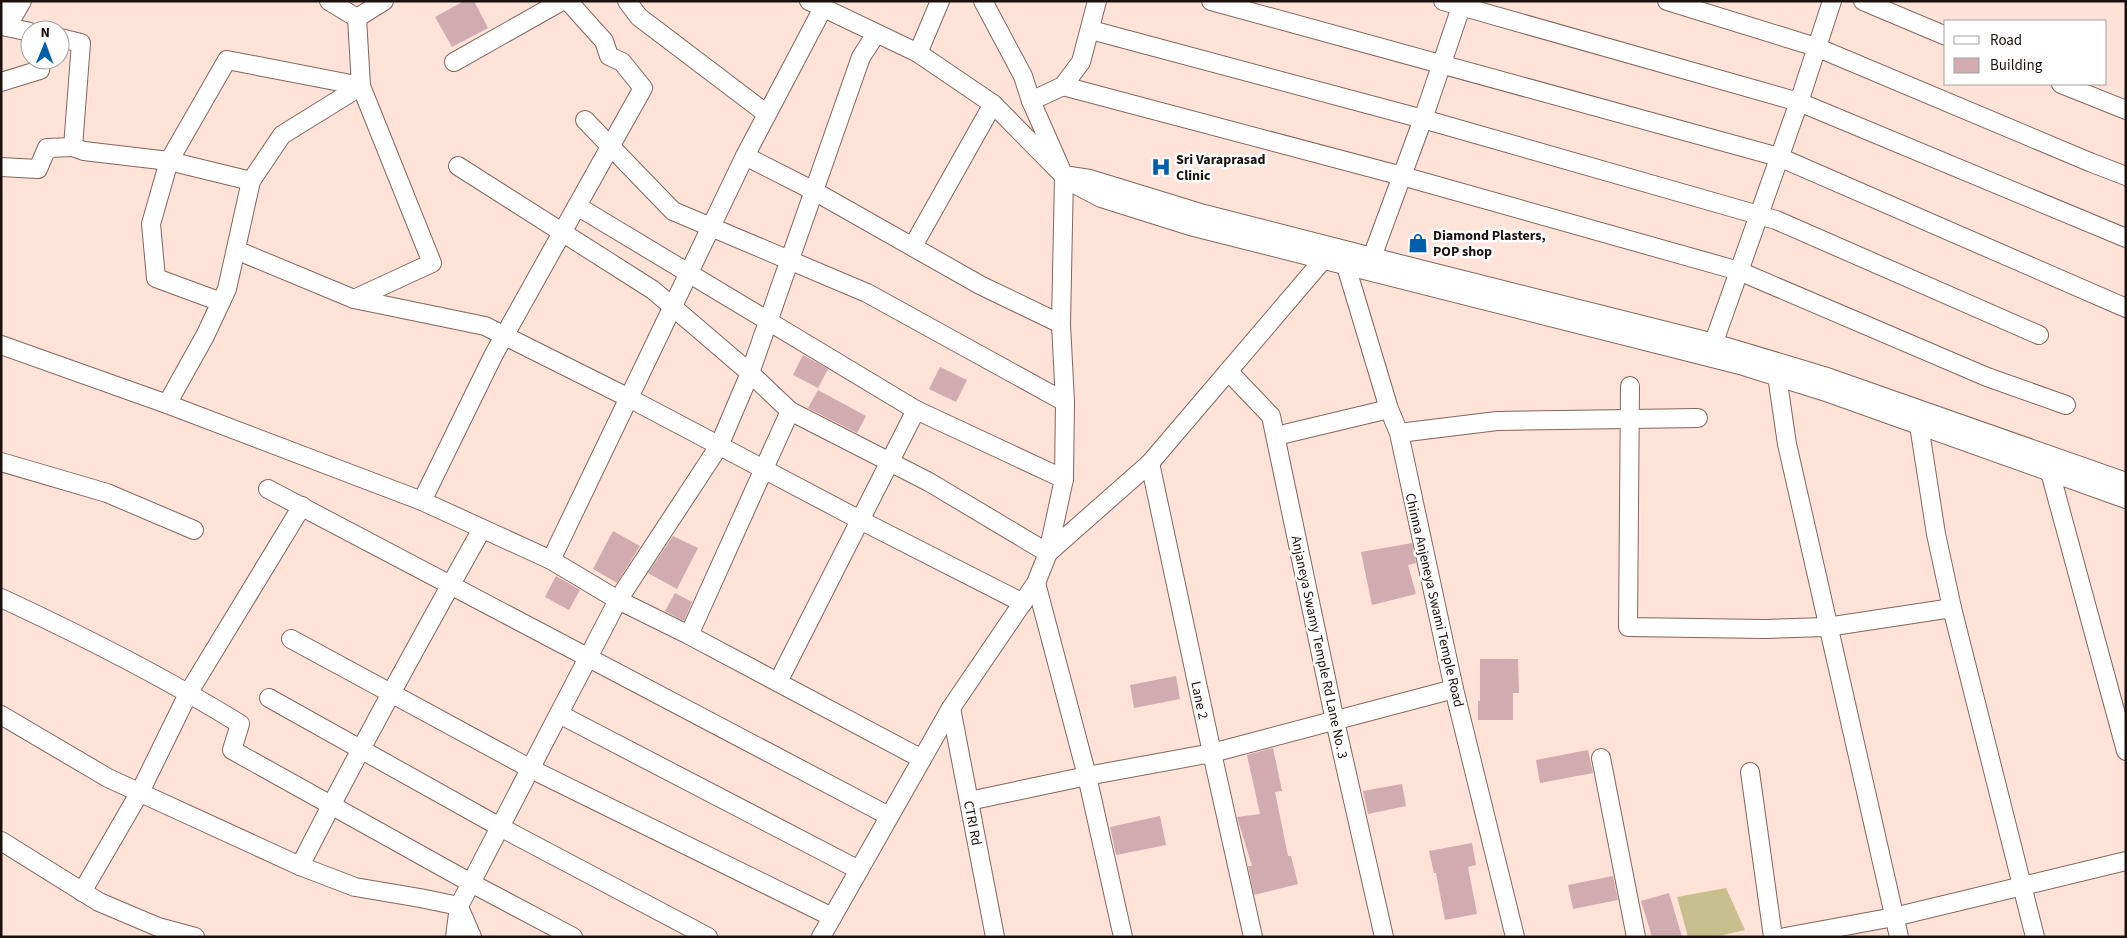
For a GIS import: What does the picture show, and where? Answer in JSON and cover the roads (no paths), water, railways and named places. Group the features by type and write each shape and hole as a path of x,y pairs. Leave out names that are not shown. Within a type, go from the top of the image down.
{"street":[{"path":"4,1 7,27"},
{"path":"7,27 22,1"},
{"path":"328,1 357,18"},
{"path":"357,18 384,1"},
{"path":"454,62 562,1"},
{"path":"422,501 504,336 644,88 622,62 609,56 604,41 568,1"},
{"path":"626,1 639,17 767,114"},
{"path":"918,53 940,1"},
{"path":"821,937 951,708 1036,583 1048,553 1064,479 1065,402 1061,324 1064,176 1031,101 1023,76 983,1"},
{"path":"1031,101 1063,86 1082,62 1097,1"},
{"path":"1210,1 1778,157 2126,308"},
{"path":"1443,1 1462,4 1799,102 2126,238"},
{"path":"1667,1 1816,47 2092,164 2126,176"},
{"path":"1711,349 1799,102 1832,1"},
{"path":"1863,1 1944,35"},
{"path":"1372,257 1424,119 1462,4"},
{"path":"551,560 767,114 816,5 918,53 993,104 1064,176 1101,198 1190,226 1346,266 1824,376 2126,482"},
{"path":"354,299 432,262 361,86 357,18"},
{"path":"7,27 20,30"},
{"path":"1090,30 1424,119 1785,224 2039,335"},
{"path":"455,937 459,906 618,600 719,446 750,372 861,58 876,34"},
{"path":"70,40 82,43 73,146"},
{"path":"221,302 156,278 151,224 169,161 227,60 361,86"},
{"path":"1,82 40,70"},
{"path":"2064,85 2126,110"},
{"path":"166,404 205,336 227,289 252,181 282,135 361,86"},
{"path":"1063,86 1402,176 1739,271 1987,377 2066,405"},
{"path":"913,246 993,104"},
{"path":"585,120 673,211 867,293 1065,402"},
{"path":"1,167 38,169 47,148 73,146 84,151 169,161 252,181"},
{"path":"745,156 814,191 980,285 1061,324"},
{"path":"458,166 653,290 750,372 790,411 929,482 1048,553"},
{"path":"1064,176 1090,179 1204,214 1372,257 1711,349 1776,376 2126,499"},
{"path":"577,206 916,410 1064,479"},
{"path":"236,250 354,299 485,326 629,398 860,520 1023,603"},
{"path":"1048,553 1150,463 1323,260"},
{"name":"Chinna Anjeneya Swami Temple Road","path":"1346,266 1389,409 1399,433 1454,689 1515,937"},
{"path":"1,345 166,404 422,501 551,560 618,600 689,635 922,759"},
{"name":"Anjaneya Swamy Temple Rd Lane No. 3","path":"1229,372 1271,416 1335,721 1384,937"},
{"path":"1776,376 1787,444 1827,627 1899,937"},
{"path":"1630,386 1628,418 1628,627 1765,629 1827,627 1952,608"},
{"path":"1276,436 1389,409"},
{"path":"778,682 916,410"},
{"path":"689,635 790,411"},
{"path":"1399,433 1497,421 1698,418"},
{"path":"1919,426 1936,534 1952,608 2035,937"},
{"path":"1,462 107,493 194,530"},
{"name":"Lane 2","path":"1150,463 1253,937"},
{"path":"2050,472 2126,751"},
{"path":"268,489 889,816"},
{"path":"82,892 138,792 189,692 302,506"},
{"path":"300,866 360,749 482,529"},
{"path":"1036,583 1087,776 1123,937"},
{"path":"1,598 51,621 189,692 240,724 232,750 471,884 572,937"},
{"path":"291,639 531,769 832,917"},
{"path":"969,801 1087,776 1212,753 1454,689"},
{"path":"269,698 500,828 708,937"},
{"name":"CTRI Rd","path":"951,708 995,937"},
{"path":"559,714 859,870"},
{"path":"1,715 108,778 300,866 355,887 459,906"},
{"path":"1601,758 1636,937"},
{"path":"1750,772 1773,937"},
{"path":"1,841 99,902 158,927 195,937"},
{"path":"1785,937 1894,918 2126,861"},
{"path":"459,906 472,937"}],"place":[{"name":"Sri Varaprasad Clinic","path":"1161,167"},
{"name":"Diamond Plasters, POP shop","path":"1418,243"}]}
